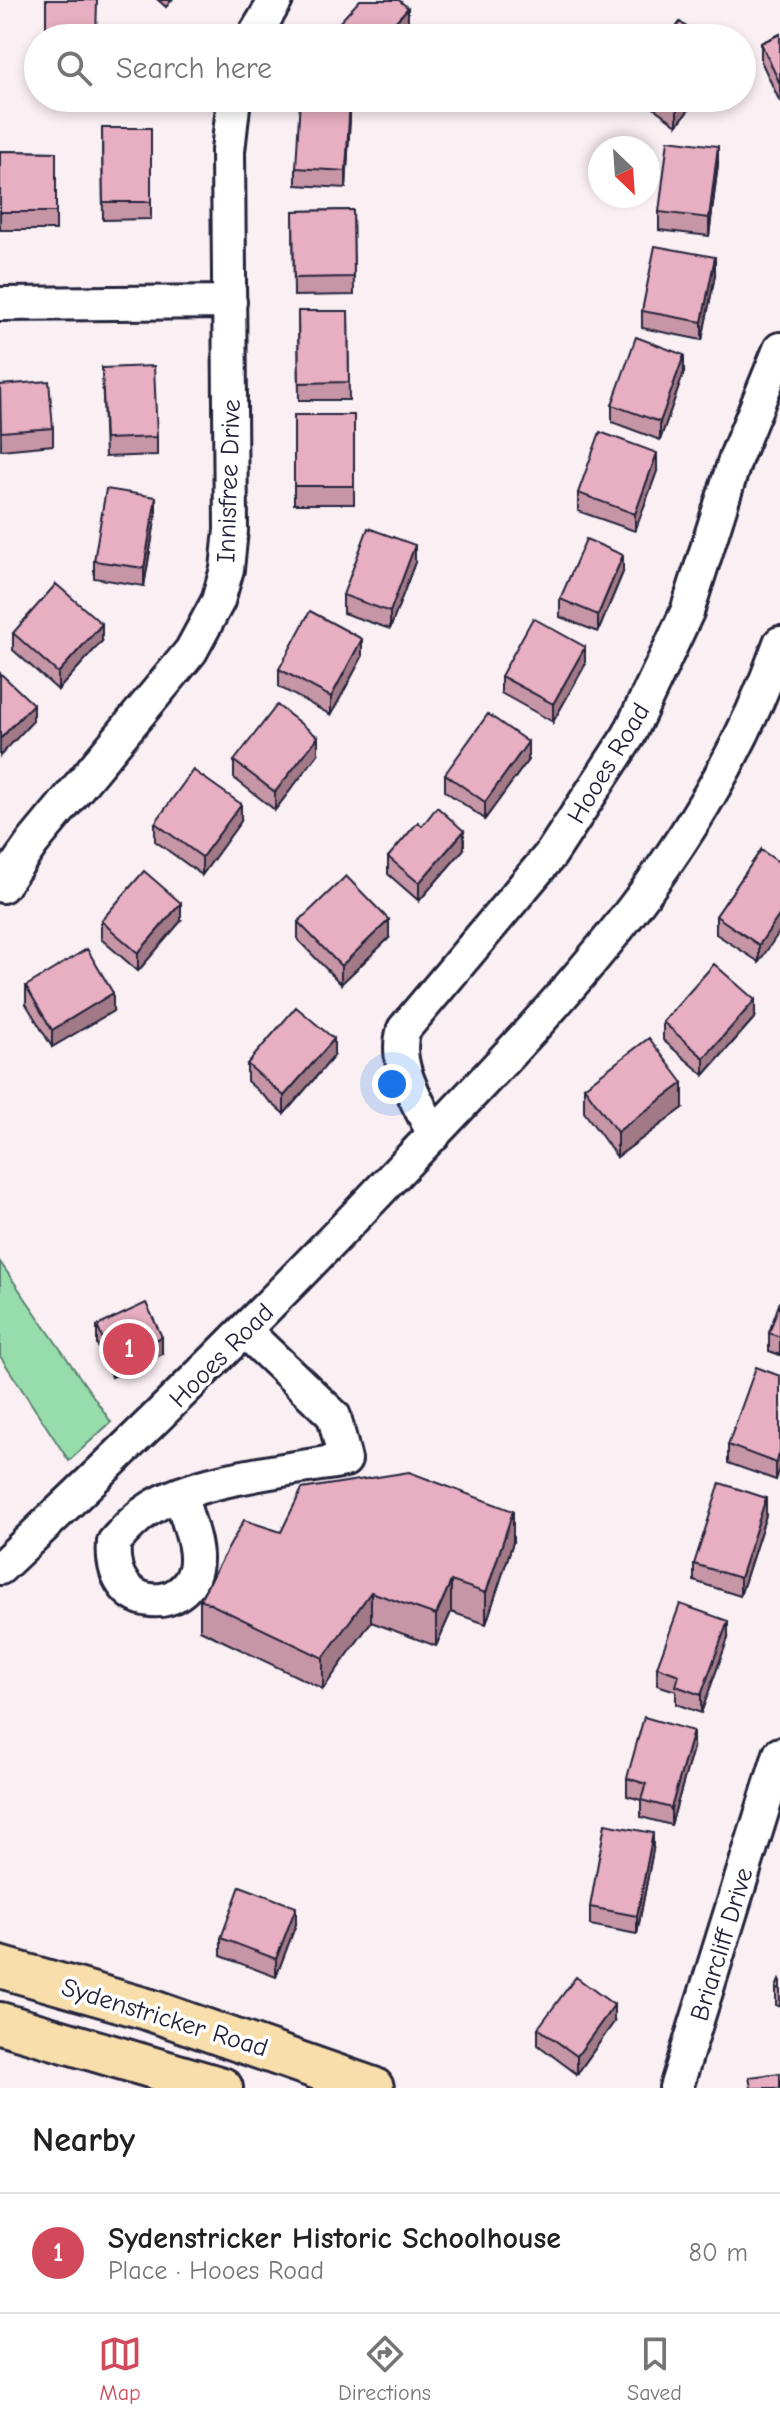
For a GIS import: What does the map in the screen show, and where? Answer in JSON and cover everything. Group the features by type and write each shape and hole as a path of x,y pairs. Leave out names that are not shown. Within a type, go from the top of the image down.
{"main road":[{"name":"Sydenstricker Road","path":"0,1967 147,2009 373,2088"},
{"name":"Sydenstricker Road","path":"0,2023 141,2061 222,2088"},
{"path":"0,2047 141,2061"}],"street":[{"path":"261,24 276,0"},
{"name":"Innisfree Drive","path":"2,886 33,842 191,651 218,601 227,569 231,530 228,151 232,112"},
{"path":"0,304 230,302"},
{"name":"Hooes Road","path":"434,1135 402,1064 400,1041 404,1029 551,854 629,735 687,612 736,457 780,349"},
{"name":"Hooes Road","path":"0,1568 246,1332 576,981 666,867 736,750 780,643"},
{"path":"181,1496 214,1484 345,1460 334,1416 246,1332"},
{"name":"Briarcliff Drive","path":"676,2088 780,1754"}],"green space":[{"path":"0,1262 111,1422 69,1461 0,1356"}],"building":[{"path":"46,0 97,0 96,24 46,24"},
{"path":"360,0 399,0 408,8 393,24 338,24"},
{"path":"780,34 780,84 761,43"},
{"path":"299,112 349,112 346,171 296,168"},
{"path":"102,128 151,128 151,202 103,202"},
{"path":"668,140 718,146 709,218 659,212"},
{"path":"0,151 56,152 56,212 0,212"},
{"path":"353,210 354,277 294,278 293,211"},
{"path":"655,246 715,257 702,322 642,311"},
{"path":"298,311 348,311 349,382 299,383"},
{"path":"636,337 684,355 660,422 612,405"},
{"path":"154,366 157,437 105,439 102,368"},
{"path":"49,381 53,428 1,432 0,385"},
{"path":"294,415 354,415 354,486 294,486"},
{"path":"600,432 657,453 635,514 578,493"},
{"path":"106,489 156,497 144,568 94,561"},
{"path":"368,528 415,545 390,612 343,595"},
{"path":"586,539 623,555 598,615 560,599"},
{"path":"56,584 102,624 58,673 13,633"},
{"path":"310,611 362,639 331,697 279,669"},
{"path":"533,618 585,647 553,704 501,676"},
{"path":"0,673 33,704 0,739"},
{"path":"277,705 318,737 275,792 234,761"},
{"path":"488,714 528,742 485,802 445,774"},
{"path":"193,770 241,804 202,857 155,823"},
{"path":"437,807 464,831 419,883 388,857 418,822 422,826"},
{"path":"761,850 780,863 780,914 759,945 716,916"},
{"path":"144,871 181,903 138,953 101,921"},
{"path":"346,876 389,920 341,966 298,922"},
{"path":"87,949 113,993 52,1030 26,986"},
{"path":"714,964 755,1000 704,1058 663,1022"},
{"path":"296,1007 334,1039 284,1096 247,1064"},
{"path":"649,1038 683,1083 617,1132 584,1087"},
{"path":"780,1302 780,1337 769,1333"},
{"path":"146,1303 162,1337 112,1360 97,1326"},
{"path":"756,1367 780,1376 780,1452 776,1463 728,1445"},
{"path":"409,1472 513,1511 486,1593 451,1581 436,1615 371,1592 323,1658 200,1599 244,1520 281,1532 302,1489"},
{"path":"720,1483 766,1498 740,1578 694,1564"},
{"path":"680,1604 728,1621 701,1695 676,1686 679,1675 657,1667"},
{"path":"644,1717 693,1731 671,1808 641,1800 646,1784 627,1778"},
{"path":"605,1824 653,1833 637,1916 590,1907"},
{"path":"240,1886 296,1907 276,1959 221,1938"},
{"path":"576,1977 614,2005 577,2056 538,2028"},
{"path":"780,2073 780,2088 751,2088 749,2077"}],"place":[{"name":"Sydenstricker Historic Schoolhouse","path":"129,1349"}]}
